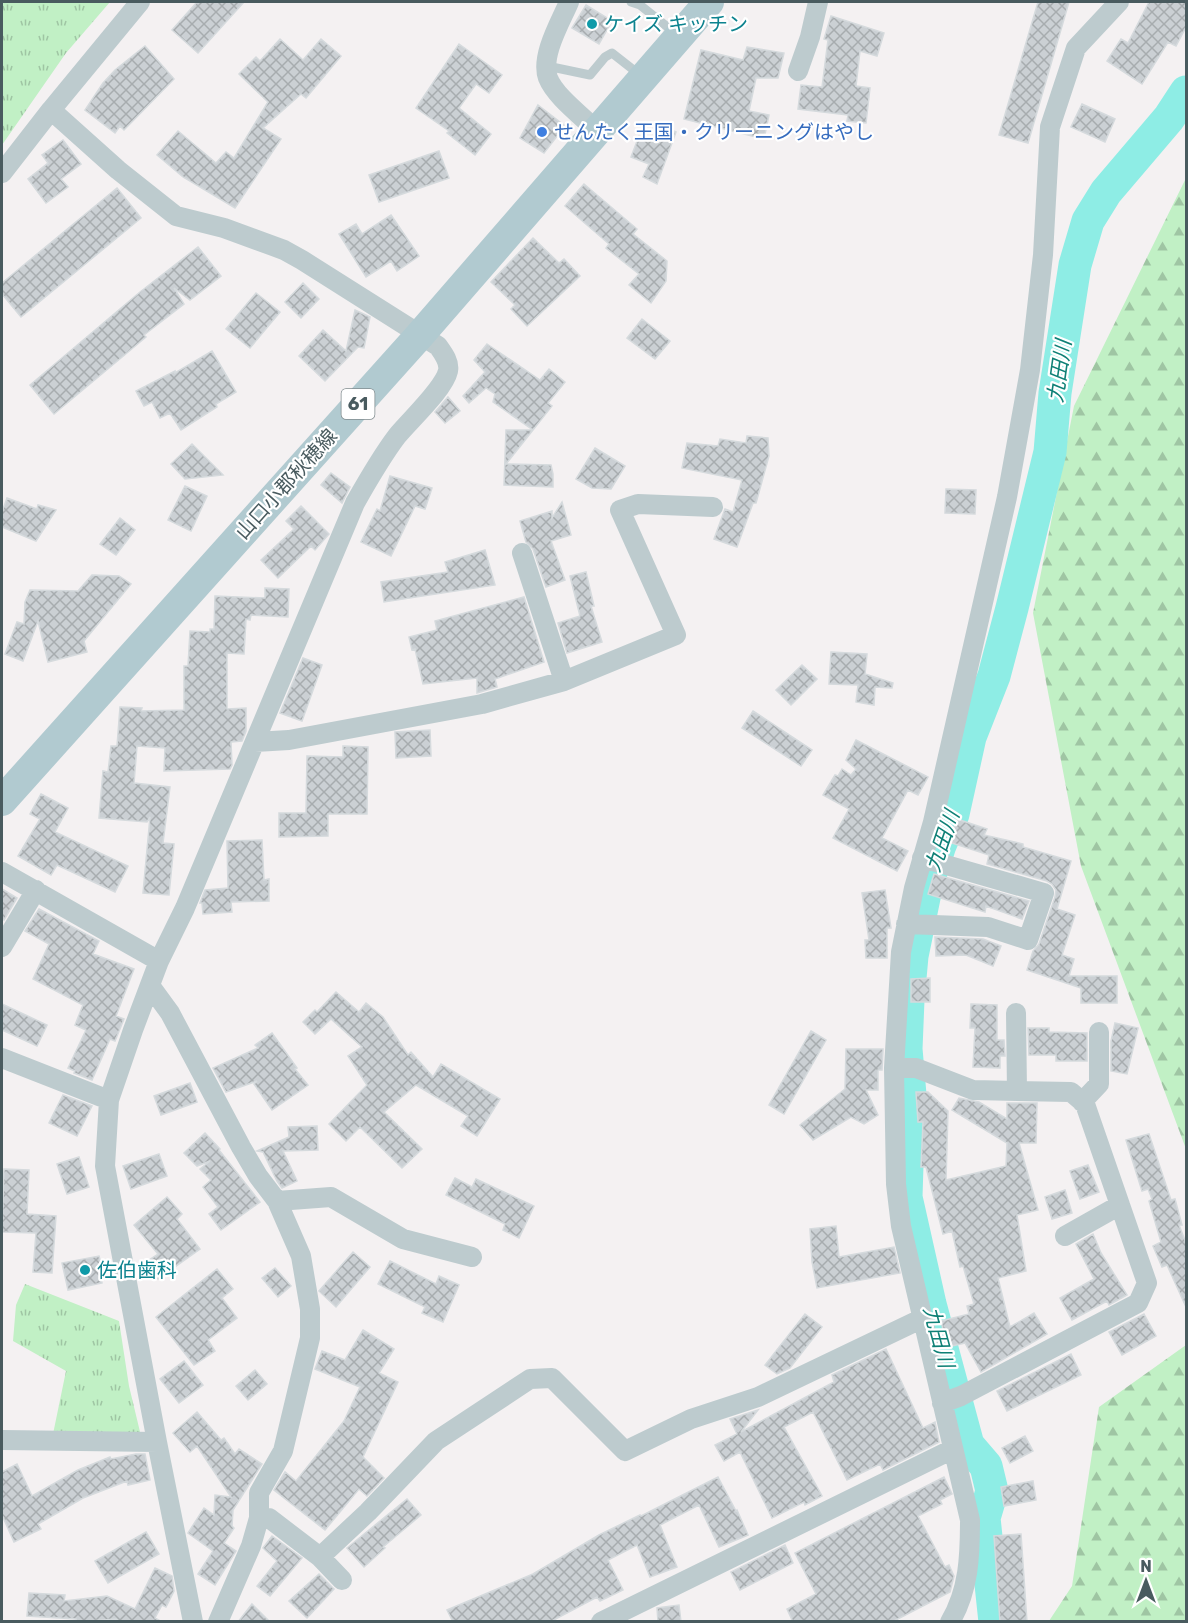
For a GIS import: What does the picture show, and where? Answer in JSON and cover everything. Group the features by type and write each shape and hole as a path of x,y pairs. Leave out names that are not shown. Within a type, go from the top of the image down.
{"main road":[{"name":"山口小郡秋穂線","path":"2,801 420,335 709,2"}],"street":[{"path":"2,173 140,2"},
{"path":"569,2 550,45 547,76 554,89 596,130"},
{"path":"798,71 810,37 818,2"},
{"path":"950,1622 965,1588 970,1557 970,1520 953,1449 950,1400 921,1318 901,1226 896,1184 903,1068 901,952 915,924 914,888 929,860 933,822 1004,508 1030,370 1042,255 1050,127 1076,48 1117,2"},
{"path":"51,110 118,170 176,216 224,228 284,250 438,346 449,368 446,380 386,452 355,503 185,908 159,961 109,1100 105,1166 193,1622"},
{"path":"255,742 289,740 482,704 564,681 676,635 620,510 638,504 713,507"},
{"path":"522,553 564,681"},
{"path":"915,924 988,927 1028,940 1044,893 929,860"},
{"path":"2,872 159,961"},
{"path":"2,947 36,890"},
{"path":"151,987 171,1013 258,1176 278,1201 301,1256 310,1310 310,1338 283,1450 259,1493 259,1518 251,1546 218,1622"},
{"path":"1016,1013 1017,1091"},
{"path":"1082,1102 1099,1084 1099,1032"},
{"path":"2,1058 109,1100"},
{"path":"903,1068 973,1090 1071,1092 1085,1104 1147,1283 1138,1303 950,1400"},
{"path":"278,1201 331,1197 403,1239 472,1257"},
{"path":"1065,1236 1120,1205"},
{"path":"320,1557 368,1512 436,1442 530,1379 552,1378 625,1451 691,1419 758,1397 921,1318"},
{"path":"2,1440 157,1442"},
{"path":"601,1622 953,1449"},
{"path":"259,1518 269,1518 320,1557 342,1580"}],"lane":[{"path":"638,3 678,36"},
{"path":"547,66 590,75 605,57 612,53 642,77"}],"green space":[{"path":"2,2 110,2 66,53 2,145"},
{"path":"1186,178 1186,1149 1081,866 1033,613 1074,406"},
{"path":"25,1284 119,1321 129,1386 141,1436 53,1434 66,1371 13,1341 16,1305"},
{"path":"1186,1345 1186,1621 1049,1621 1072,1586 1099,1407"}],"building":[{"path":"197,2 244,2 198,53 172,30"},
{"path":"1038,2 1069,2 1028,143 999,135"},
{"path":"1149,2 1186,2 1186,27 1176,46 1168,42 1142,84 1107,61 1121,39 1128,43"},
{"name":"ケイズ キッチン","path":"586,5 612,21 599,44 572,28"},
{"path":"831,16 884,33 877,56 860,51 856,86 870,88 866,123 847,121 848,115 798,109 801,85 822,87 828,40 824,39"},
{"path":"280,39 303,60 321,39 341,56 306,98 301,94 263,128 281,139 235,208 183,177 157,155 178,131 216,163 226,152 234,158 268,102 239,74 256,57 260,61"},
{"path":"459,44 502,75 489,93 476,84 459,108 491,134 475,155 447,133 449,131 416,108"},
{"path":"145,46 174,79 124,130 120,126 115,133 85,110 115,70"},
{"path":"747,47 784,53 778,78 756,78 749,111 769,115 764,139 684,119 701,50 743,60"},
{"path":"1082,104 1115,119 1105,142 1071,127"},
{"name":"せんたく王国・クリーニングはやし","path":"538,105 565,126 544,153 520,138"},
{"path":"667,128 676,132 657,184 643,177 649,164 631,157 639,136 659,143"},
{"path":"63,140 81,164 61,179 68,187 46,203 28,179 48,163 42,155"},
{"path":"439,151 449,178 379,202 369,175"},
{"path":"584,184 637,229 633,234 667,261 666,281 651,303 629,285 639,274 606,248 609,244 565,206"},
{"path":"117,188 141,218 21,317 2,294 2,283"},
{"path":"391,215 419,256 397,271 391,261 366,277 339,234 356,224 362,234"},
{"path":"533,238 559,263 564,259 580,276 527,326 511,309 515,305 491,282"},
{"path":"198,247 221,276 190,300 174,288 184,304 144,335 146,337 54,414 30,385 140,292"},
{"path":"303,283 319,299 301,318 285,302"},
{"path":"256,293 280,312 250,348 226,329"},
{"path":"355,310 370,317 364,348 358,347 325,381 299,356 323,330 346,351"},
{"path":"642,319 670,341 655,359 627,338"},
{"path":"487,344 540,380 549,369 565,382 548,403 552,406 533,430 493,402 495,394 486,388 469,403 463,396 485,372 474,360"},
{"path":"212,351 236,392 181,430 170,413 160,418 152,402 144,406 136,391 175,371 175,373"},
{"path":"448,397 460,411 445,423 435,412"},
{"path":"506,430 533,430 506,464 551,465 553,487 504,485"},
{"path":"747,436 768,438 769,456 756,503 753,503 737,547 714,539 725,509 733,512 742,480 682,468 687,443 718,446 720,439 746,443"},
{"path":"192,444 223,475 185,479 171,464"},
{"path":"595,448 625,466 611,489 592,488 576,479"},
{"path":"331,473 350,487 342,503 321,485"},
{"path":"390,476 432,488 425,509 415,506 391,556 361,542 377,509 380,511"},
{"path":"185,486 207,496 191,531 168,520"},
{"path":"946,489 976,490 975,514 945,513"},
{"path":"7,498 37,509 38,505 56,510 36,541 2,527 2,512"},
{"path":"562,502 571,535 551,541 565,580 546,587 533,549 526,542 520,521 552,511 552,518"},
{"path":"301,506 329,534 315,550 311,546 278,578 261,560 294,529 286,521"},
{"path":"120,518 135,530 116,555 100,544"},
{"path":"485,550 495,585 384,602 381,582 448,572 445,562"},
{"path":"586,572 594,606 591,606 602,642 567,653 558,623 580,616 570,576"},
{"path":"92,575 119,576 131,584 84,641 87,652 48,662 38,621 23,661 5,654 17,622 24,624 25,602 30,590 78,591"},
{"path":"265,588 289,589 288,617 251,615 250,620 246,619 244,654 227,653 227,709 246,708 246,731 242,741 231,742 232,765 230,769 164,771 165,748 137,746 134,783 170,787 163,843 174,844 169,895 143,893 150,817 147,822 99,818 103,771 108,772 111,746 117,746 120,707 142,708 141,711 184,710 184,666 188,666 190,631 210,632 210,629 214,629 215,596 265,598"},
{"path":"524,597 544,662 495,679 497,687 477,693 477,678 423,684 415,649 412,650 409,637 437,630 435,621"},
{"path":"831,652 867,654 865,674 893,683 892,688 875,687 874,705 856,702 858,685 829,684"},
{"path":"303,658 322,665 302,721 280,713"},
{"path":"802,665 817,679 791,705 776,690"},
{"path":"753,711 812,750 801,766 742,728"},
{"path":"430,730 431,756 396,758 395,732"},
{"path":"856,740 928,777 918,795 908,790 882,838 908,851 897,871 833,838 849,809 823,795 835,775 838,776 842,769 851,775 856,769 846,760"},
{"path":"343,746 368,747 367,814 328,814 328,836 279,837 279,813 306,813 307,756 343,757"},
{"path":"41,794 68,808 55,832 128,866 115,892 57,865 51,875 18,856 40,819 30,814"},
{"path":"957,819 987,829 984,835 1023,844 1023,847 1071,861 1057,909 1075,915 1062,955 1074,959 1069,976 1117,976 1117,1003 1081,1003 1081,988 1027,970 1033,951 1039,944 1056,890 1047,881 987,864 989,855 949,842"},
{"path":"262,840 264,880 269,879 269,901 231,902 232,912 203,914 202,903 200,903 205,890 228,888 227,841"},
{"path":"934,874 1029,901 1022,919 986,906 985,912 928,894"},
{"path":"2,889 17,898 4,920 2,919"},
{"path":"885,890 891,928 887,928 887,958 866,958 865,940 869,940 862,893"},
{"path":"39,909 99,941 93,954 134,969 116,1016 124,1019 115,1041 110,1039 92,1080 68,1068 86,1030 75,1025 83,1005 33,979 49,944 25,931"},
{"path":"935,937 983,939 1001,946 993,966 966,955 936,956"},
{"path":"930,978 930,1002 911,1002 911,979"},
{"path":"336,992 359,1012 366,1003 383,1017 408,1055 411,1052 433,1077 441,1064 500,1099 477,1136 461,1126 468,1116 416,1085 384,1112 422,1149 402,1168 360,1127 346,1141 329,1124 367,1085 348,1056 362,1047 331,1019 315,1034 303,1022 315,1010 317,1012"},
{"path":"2,1004 47,1025 37,1046 2,1030"},
{"path":"971,1004 997,1005 997,1040 1004,1040 1005,1056 1000,1056 1000,1068 973,1067 975,1028 970,1028"},
{"path":"1115,1023 1138,1028 1127,1074 1111,1071 1111,1041"},
{"path":"1028,1028 1049,1028 1049,1032 1087,1033 1087,1061 1056,1061 1056,1055 1029,1055"},
{"path":"811,1031 826,1040 784,1114 769,1105"},
{"path":"272,1033 308,1085 272,1110 254,1084 257,1081 226,1092 213,1068 258,1048 255,1045"},
{"path":"846,1049 883,1049 882,1070 878,1070 878,1090 866,1090 878,1115 864,1124 851,1117 813,1140 800,1125 845,1089"},
{"path":"190,1083 197,1102 161,1115 154,1096"},
{"path":"916,1092 928,1092 948,1111 946,1180 1006,1166 1007,1143 952,1110 959,1098 979,1102 1007,1119 1007,1103 1037,1103 1036,1143 1019,1143 1038,1210 1017,1215 1026,1271 998,1278 1010,1327 1034,1313 1047,1334 981,1372 965,1343 947,1347 941,1321 969,1314 967,1306 974,1304 963,1266 960,1267 952,1231 943,1234 926,1167 921,1167 923,1122 918,1122"},
{"path":"63,1095 92,1106 77,1136 49,1123"},
{"path":"317,1126 318,1150 283,1151 297,1181 282,1188 263,1152 257,1151 289,1137 288,1127"},
{"path":"205,1133 260,1202 221,1230 209,1214 218,1207 203,1187 211,1180 200,1169 210,1161 197,1166 184,1153"},
{"path":"1149,1134 1171,1200 1175,1199 1182,1225 1179,1225 1186,1243 1186,1307 1167,1265 1162,1267 1153,1246 1161,1242 1149,1201 1152,1199 1148,1189 1142,1191 1126,1140"},
{"path":"159,1154 167,1176 131,1189 123,1166"},
{"path":"79,1157 89,1187 67,1194 57,1164"},
{"path":"1088,1165 1099,1192 1080,1199 1070,1171"},
{"path":"4,1169 29,1170 27,1214 56,1216 52,1273 33,1272 36,1233 2,1232"},
{"path":"455,1178 472,1187 476,1179 534,1206 519,1238 503,1230 505,1224 446,1195"},
{"path":"1065,1190 1072,1213 1052,1219 1045,1197"},
{"path":"167,1197 182,1214 177,1219 200,1249 158,1279 146,1262 158,1254 134,1225"},
{"path":"836,1226 839,1257 894,1247 900,1273 817,1288 812,1262 810,1229"},
{"path":"1093,1234 1101,1253 1127,1295 1109,1305 1107,1301 1072,1320 1060,1298 1094,1279 1076,1244"},
{"path":"353,1252 370,1267 336,1307 319,1291"},
{"name":"佐伯歯科","path":"99,1256 100,1260 103,1260 107,1277 101,1279 102,1283 68,1290 62,1263"},
{"path":"390,1261 436,1284 439,1276 459,1285 443,1322 422,1313 425,1307 378,1284"},
{"path":"275,1268 291,1286 278,1297 262,1278"},
{"path":"217,1269 233,1289 222,1298 237,1318 208,1340 215,1351 194,1365 156,1317"},
{"path":"805,1314 822,1327 790,1368 777,1374 765,1365"},
{"path":"1144,1314 1156,1336 1122,1355 1109,1332"},
{"path":"363,1330 394,1349 379,1373 398,1382 363,1457 384,1478 367,1496 359,1489 325,1530 274,1490 285,1472 296,1481 344,1421 360,1387 315,1369 322,1351 345,1360"},
{"path":"886,1349 923,1428 935,1422 939,1442 883,1470 880,1464 847,1480 813,1412 784,1427 822,1496 772,1518 740,1452 724,1461 715,1445 737,1434 730,1419 758,1410 741,1432 834,1382 832,1375"},
{"path":"1071,1354 1081,1375 1007,1411 997,1391"},
{"path":"184,1361 203,1385 179,1403 160,1379"},
{"path":"255,1370 267,1384 248,1400 236,1386"},
{"path":"197,1412 221,1440 224,1438 235,1454 239,1449 262,1464 233,1510 232,1526 234,1528 224,1543 236,1551 215,1585 198,1574 213,1551 188,1533 204,1508 214,1515 215,1495 231,1497 197,1446 190,1452 173,1433"},
{"path":"1025,1436 1033,1451 1010,1463 1002,1448"},
{"path":"145,1454 150,1480 128,1485 127,1481 83,1498 38,1524 41,1529 14,1542 2,1515 2,1472 17,1464 32,1496 78,1470 110,1457 111,1459"},
{"path":"718,1477 748,1535 719,1547 699,1505 660,1525 677,1567 650,1577 637,1545 608,1560 623,1590 600,1601 597,1597 550,1622 453,1622 447,1610 533,1574 599,1535"},
{"path":"944,1477 952,1494 940,1500 942,1504 918,1516 945,1567 949,1565 954,1576 950,1592 892,1622 793,1622 787,1609 816,1594 795,1553"},
{"path":"1033,1481 1036,1500 1004,1506 1001,1487"},
{"path":"407,1499 421,1515 383,1547 385,1548 364,1567 347,1548"},
{"path":"146,1532 159,1554 108,1583 95,1561"},
{"path":"1021,1534 1027,1622 1000,1622 994,1536"},
{"path":"272,1536 302,1558 270,1596 257,1586 277,1561 263,1548"},
{"path":"785,1545 793,1563 740,1590 731,1572"},
{"path":"155,1568 172,1576 174,1591 166,1607 162,1605 155,1618 162,1622 120,1622 116,1619 77,1622 76,1619 27,1616 29,1593 65,1595 64,1601 107,1596 135,1609"},
{"path":"319,1574 334,1589 307,1618 289,1601"},
{"path":"252,1604 270,1622 238,1622"},
{"path":"679,1605 681,1622 658,1622 657,1608"}],"waterway":[{"name":"九田川","path":"995,1622 984,1518 992,1491 986,1466 968,1445 930,1304 906,1197 907,1165 913,1129 906,1049 912,956 926,888 953,814 970,737 994,676 1050,452 1055,393 1075,265 1088,221 1106,192 1169,118 1186,92"}],"place":[{"name":"ケイズ キッチン","path":"592,24"},
{"name":"せんたく王国・クリーニングはやし","path":"542,132"},
{"name":"佐伯歯科","path":"85,1270"}]}
